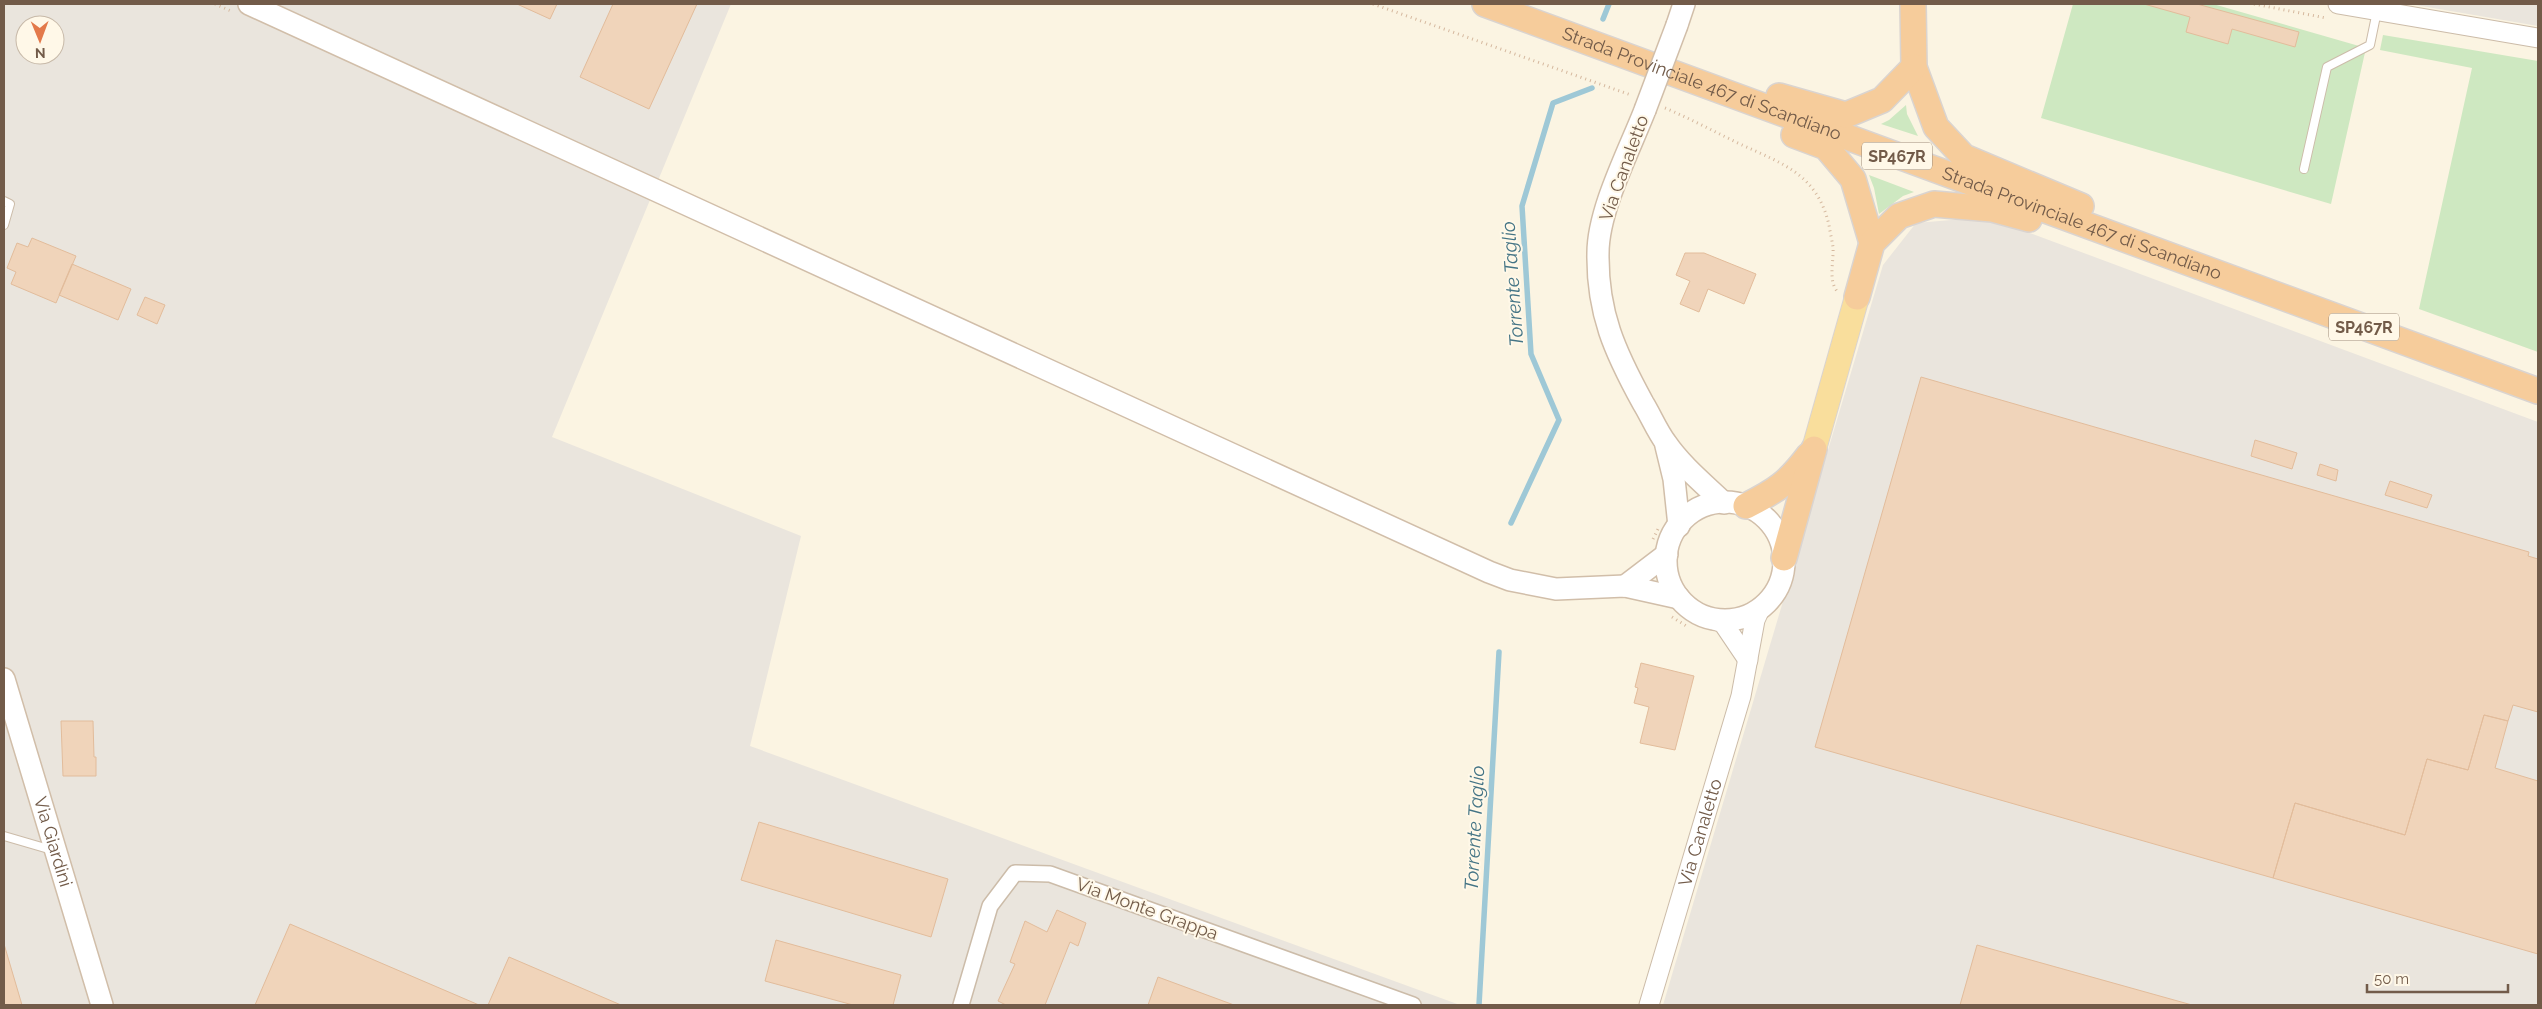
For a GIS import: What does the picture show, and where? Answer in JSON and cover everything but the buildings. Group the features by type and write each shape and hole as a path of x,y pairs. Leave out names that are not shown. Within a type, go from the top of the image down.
{"highway":[{"name":"Strada Provinciale 467 di Scandiano","path":"1485,4 2538,391"},
{"path":"1913,4 1914,67 1936,127 1964,157 2081,206 2189,263"},
{"path":"1605,48 1846,115 1882,100 1914,67"},
{"path":"1605,48 1714,105 1826,147 1853,179 1872,243"},
{"path":"1857,297 1872,243 1899,216 1934,204 1992,209 2189,263"},
{"path":"1735,504 1775,492 1794,476 1814,450"},
{"path":"1784,558 1814,450"}],"main road":[{"path":"249,4 1489,572 1510,580 1556,589 1625,586 1679,598"},
{"name":"Via Canaletto","path":"1684,4 1604,214 1598,252 1603,308 1608,333 1666,443 1694,476 1735,504"},
{"path":"1814,450 1857,297"},
{"name":"Via Canaletto","path":"1666,443 1674,479 1679,526"},
{"path":"1735,504 1756,511 1773,526 1783,547 1784,558 1781,581 1769,601 1760,609 1739,619 1727,620 1704,616 1695,612 1679,598 1669,577 1667,554 1671,539 1679,526 1694,512 1735,504"},
{"path":"1625,586 1667,554"},
{"name":"Via Giardini","path":"4,679 102,1005"}],"street":[{"path":"2338,4 2538,38"},
{"name":"Via Canaletto","path":"1649,1005 1741,696 1754,620 1760,609"},
{"path":"1704,616 1723,623 1748,660"},
{"name":"Via Monte Grappa","path":"961,1005 990,906 1015,873 1050,874 1413,1005"}],"lane":[{"path":"2304,168 2327,67 2370,45 2376,11"},
{"path":"4,202 10,204 4,225"},
{"path":"4,836 56,851"}],"shaded area":[{"path":"4,4 731,4 552,437 801,536 750,746 1460,1005 4,1005"},
{"path":"2410,4 2538,4 2538,26"},
{"path":"1987,217 2538,422 2538,1005 1663,1005 1883,265 1916,223"}],"green space":[{"path":"2073,4 2213,4 2366,48 2331,204 2041,118"},
{"path":"2383,35 2538,61 2538,352 2419,309 2472,68 2380,50"},
{"path":"1906,105 1907,114 1918,136 1881,124 1889,120"},
{"path":"1869,175 1914,192 1903,196 1879,214 1874,188"}],"waterway":[{"name":"Torrente Taglio","path":"1603,19 1609,4"},
{"name":"Torrente Taglio","path":"1511,523 1559,420 1531,354 1522,206 1553,103 1592,88"},
{"name":"Torrente Taglio","path":"1479,1005 1499,652"}]}
